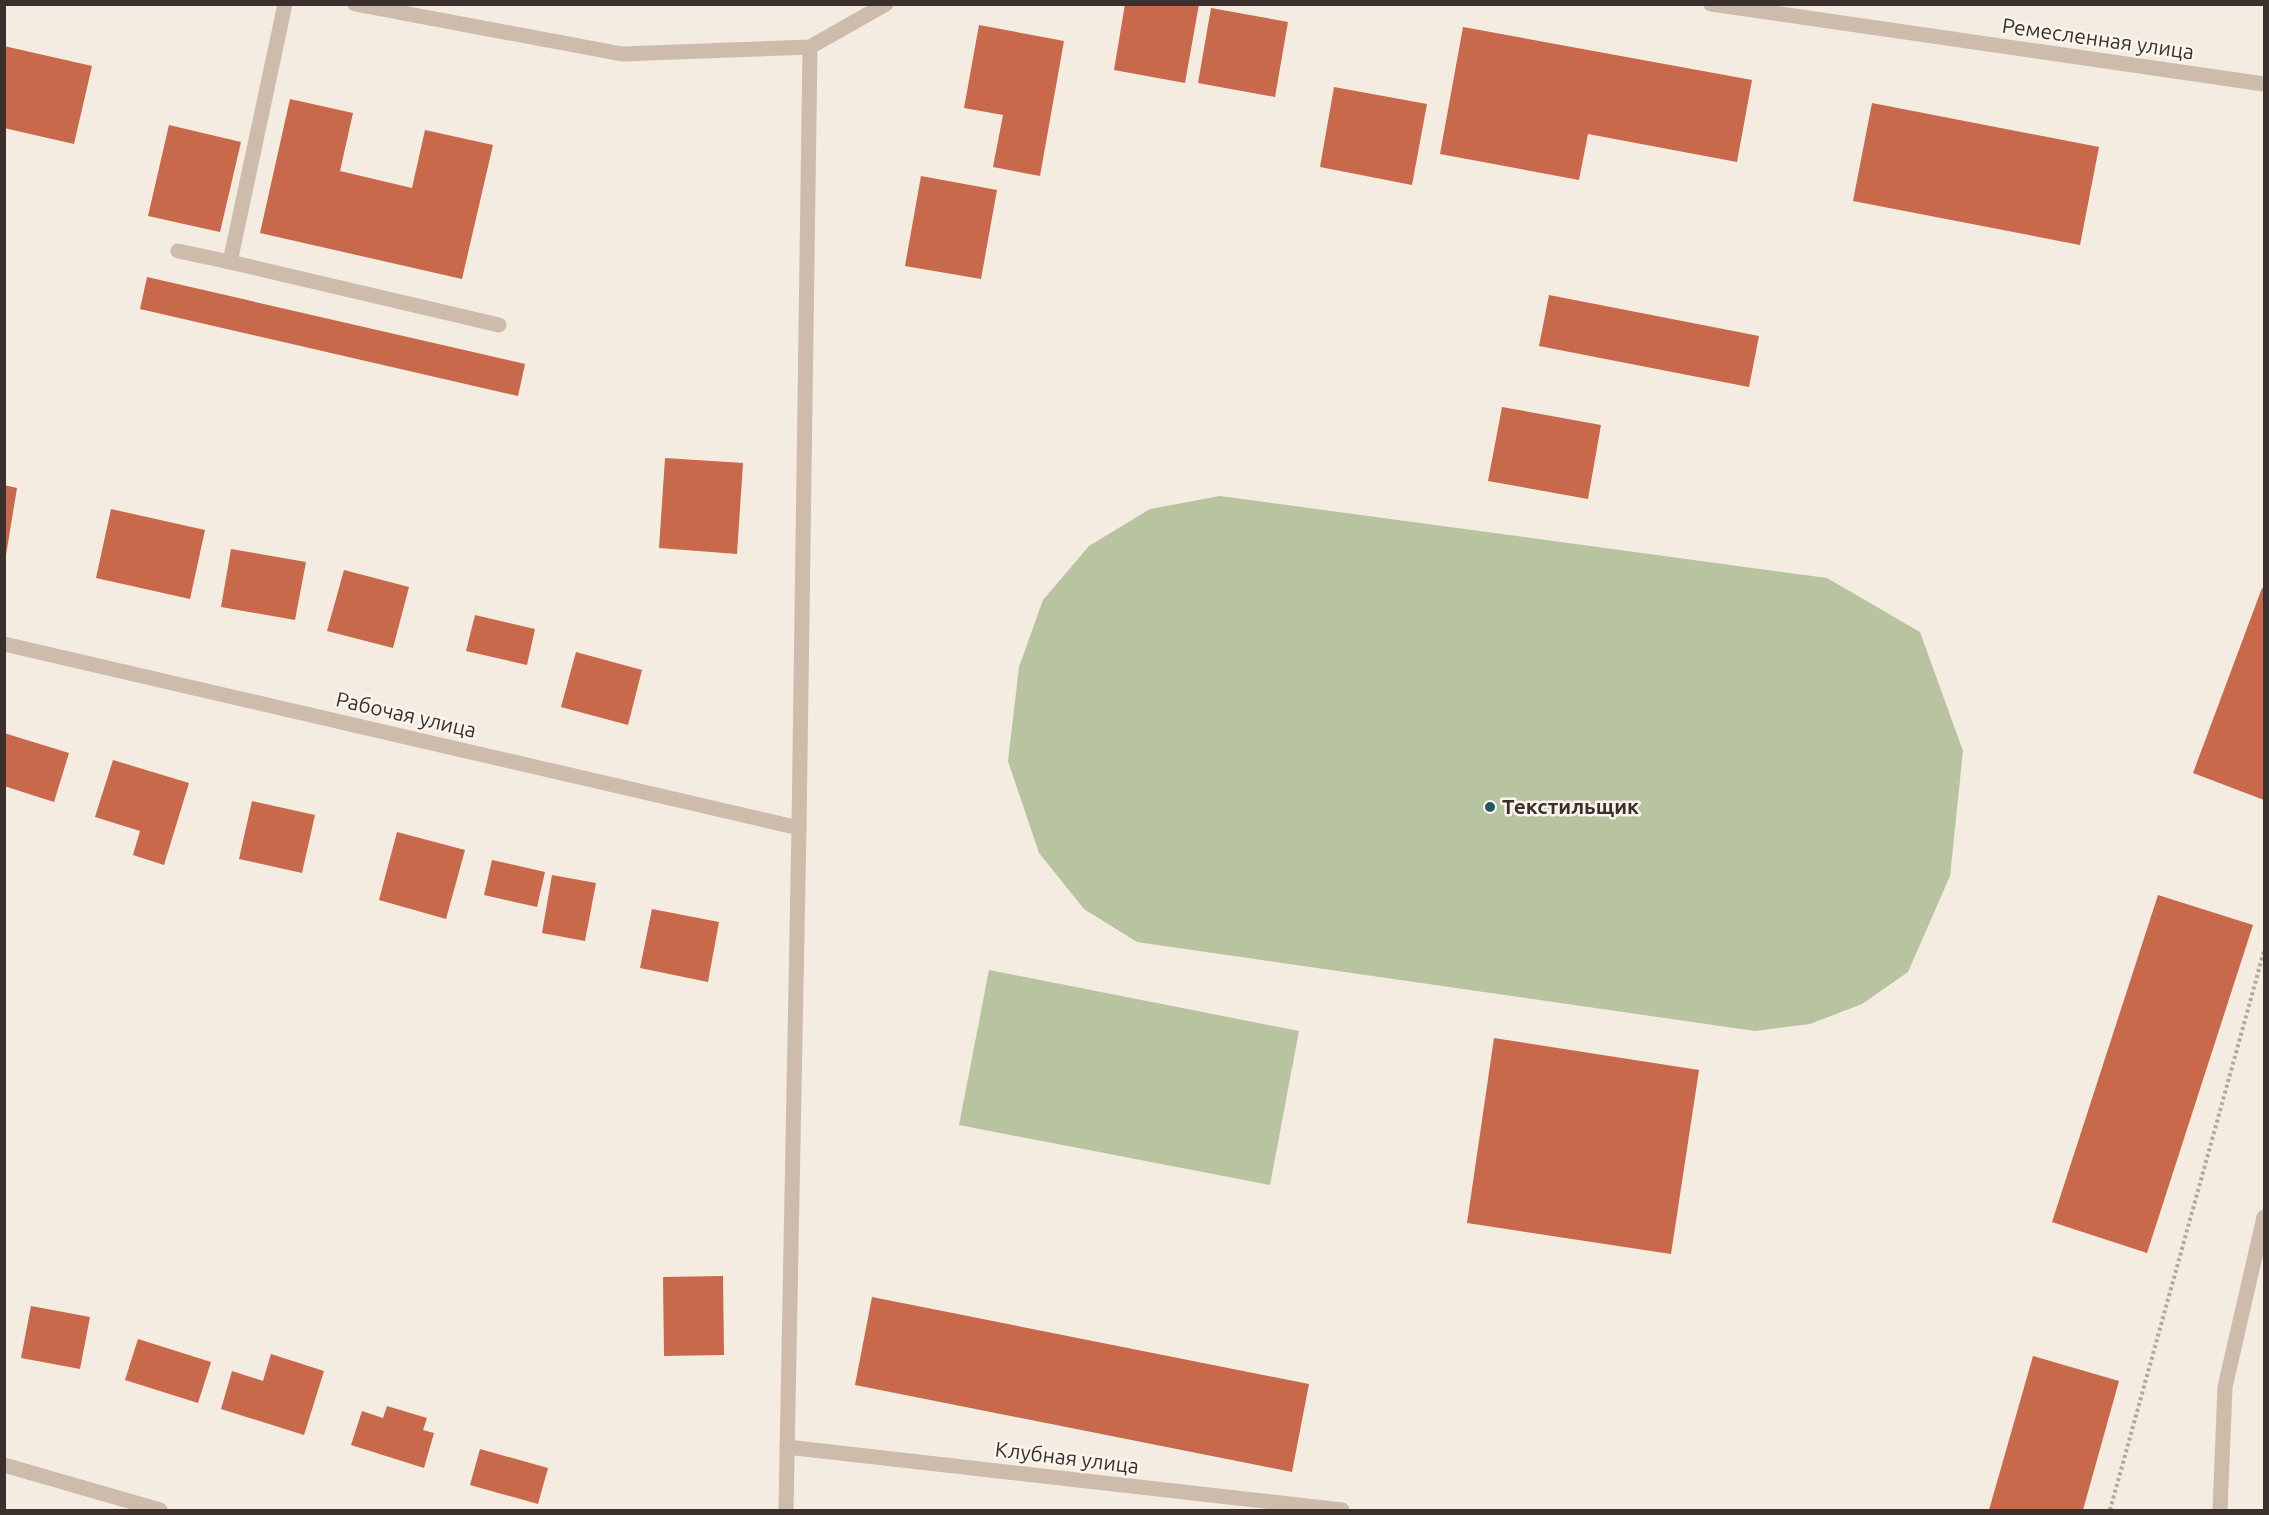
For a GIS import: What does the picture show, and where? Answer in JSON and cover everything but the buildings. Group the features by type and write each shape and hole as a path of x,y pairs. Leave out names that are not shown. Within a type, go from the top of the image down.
{"street":[{"path":"230,262 285,4"},
{"path":"355,4 622,54 810,47 886,4"},
{"name":"Ремесленная улица","path":"1711,4 2265,84"},
{"path":"786,1510 799,828 810,47"},
{"path":"178,251 499,325"},
{"name":"Рабочая улица","path":"4,644 799,828"},
{"path":"2220,1510 2225,1387 2265,1217"},
{"name":"Клубная улица","path":"787,1447 1342,1510"},
{"path":"4,1465 160,1510"}],"path":[{"path":"2110,1510 2265,951"}],"green space":[{"name":"Текстильщик","path":"1220,496 1827,578 1920,632 1963,751 1950,876 1908,972 1862,1004 1810,1024 1755,1031 1137,942 1084,909 1039,853 1008,761 1019,667 1043,600 1089,546 1150,509"},
{"path":"989,970 1299,1031 1270,1185 959,1125"}],"place":[{"name":"Текстильщик","path":"1490,807"}]}
